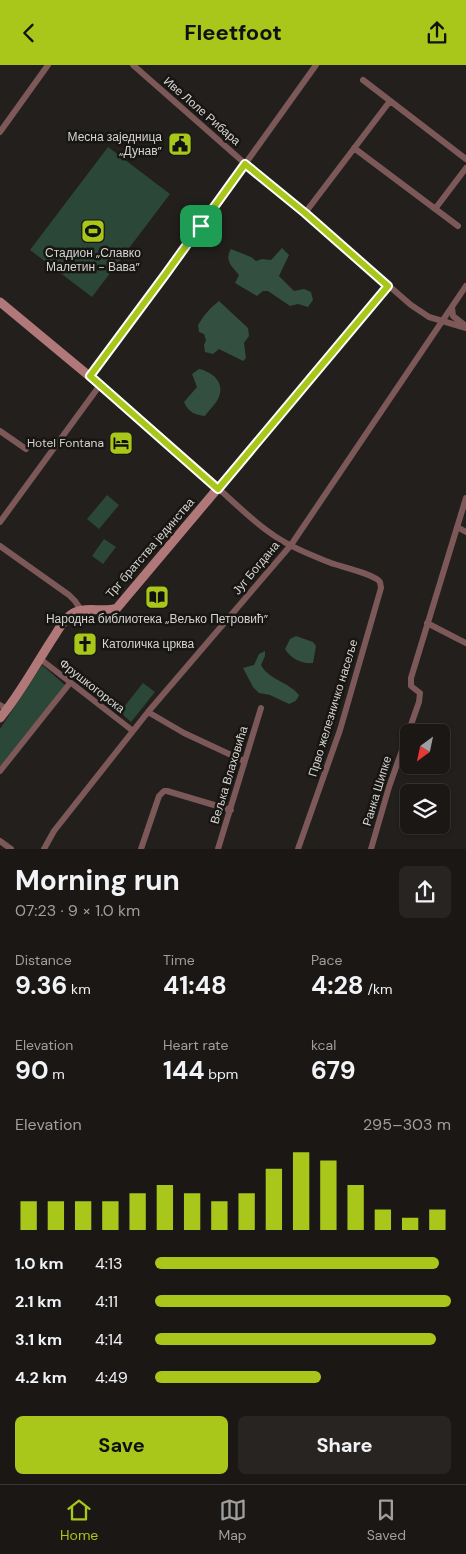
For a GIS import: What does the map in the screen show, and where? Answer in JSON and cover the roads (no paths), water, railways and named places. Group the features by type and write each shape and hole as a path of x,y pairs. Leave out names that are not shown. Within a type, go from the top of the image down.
{"street":[{"path":"0,132 48,65"},
{"name":"Иве Лоле Рибара","path":"133,65 245,164 419,311 442,322 466,327"},
{"path":"90,376 182,253 315,65"},
{"path":"363,80 466,159"},
{"path":"305,213 390,101"},
{"path":"354,148 458,226"},
{"path":"435,209 466,168"},
{"path":"218,489 388,286"},
{"name":"Југ Богдана","path":"44,849 54,831 148,712 291,545 466,286"},
{"path":"0,302 90,376 258,523 291,545"},
{"path":"452,307 453,316 466,327"},
{"path":"0,522 100,385"},
{"path":"0,431 26,449"},
{"name":"Трг братства јединства","path":"81,611 103,611 117,608 218,489"},
{"path":"466,498 427,623 466,643"},
{"path":"457,527 466,532"},
{"name":"Прво железничко насеље","path":"291,545 346,569 373,575 380,582 381,588 340,730 298,849"},
{"path":"0,546 69,595 81,611 70,615 62,625 4,707 0,718"},
{"name":"Ранка Шипке","path":"371,849 389,787 419,702 420,693 411,686 411,678 427,623"},
{"name":"Фрушкогорска","path":"39,659 133,731"},
{"path":"0,771 70,683"},
{"name":"Вељка Влаховића","path":"218,849 261,708"},
{"path":"148,712 184,733 244,761"},
{"path":"141,849 159,795 164,791 231,810"},
{"path":"0,841 11,849"}],"place":[{"name":"Месна заједница „Дунав”","path":"180,144"},
{"name":"Стадион „Славко Малетин - Вава”","path":"93,231"},
{"name":"Hotel Fontana","path":"121,443"},
{"name":"Народна библиотека „Вељко Петровић”","path":"157,597"},
{"name":"Католичка црква","path":"85,644"}]}
